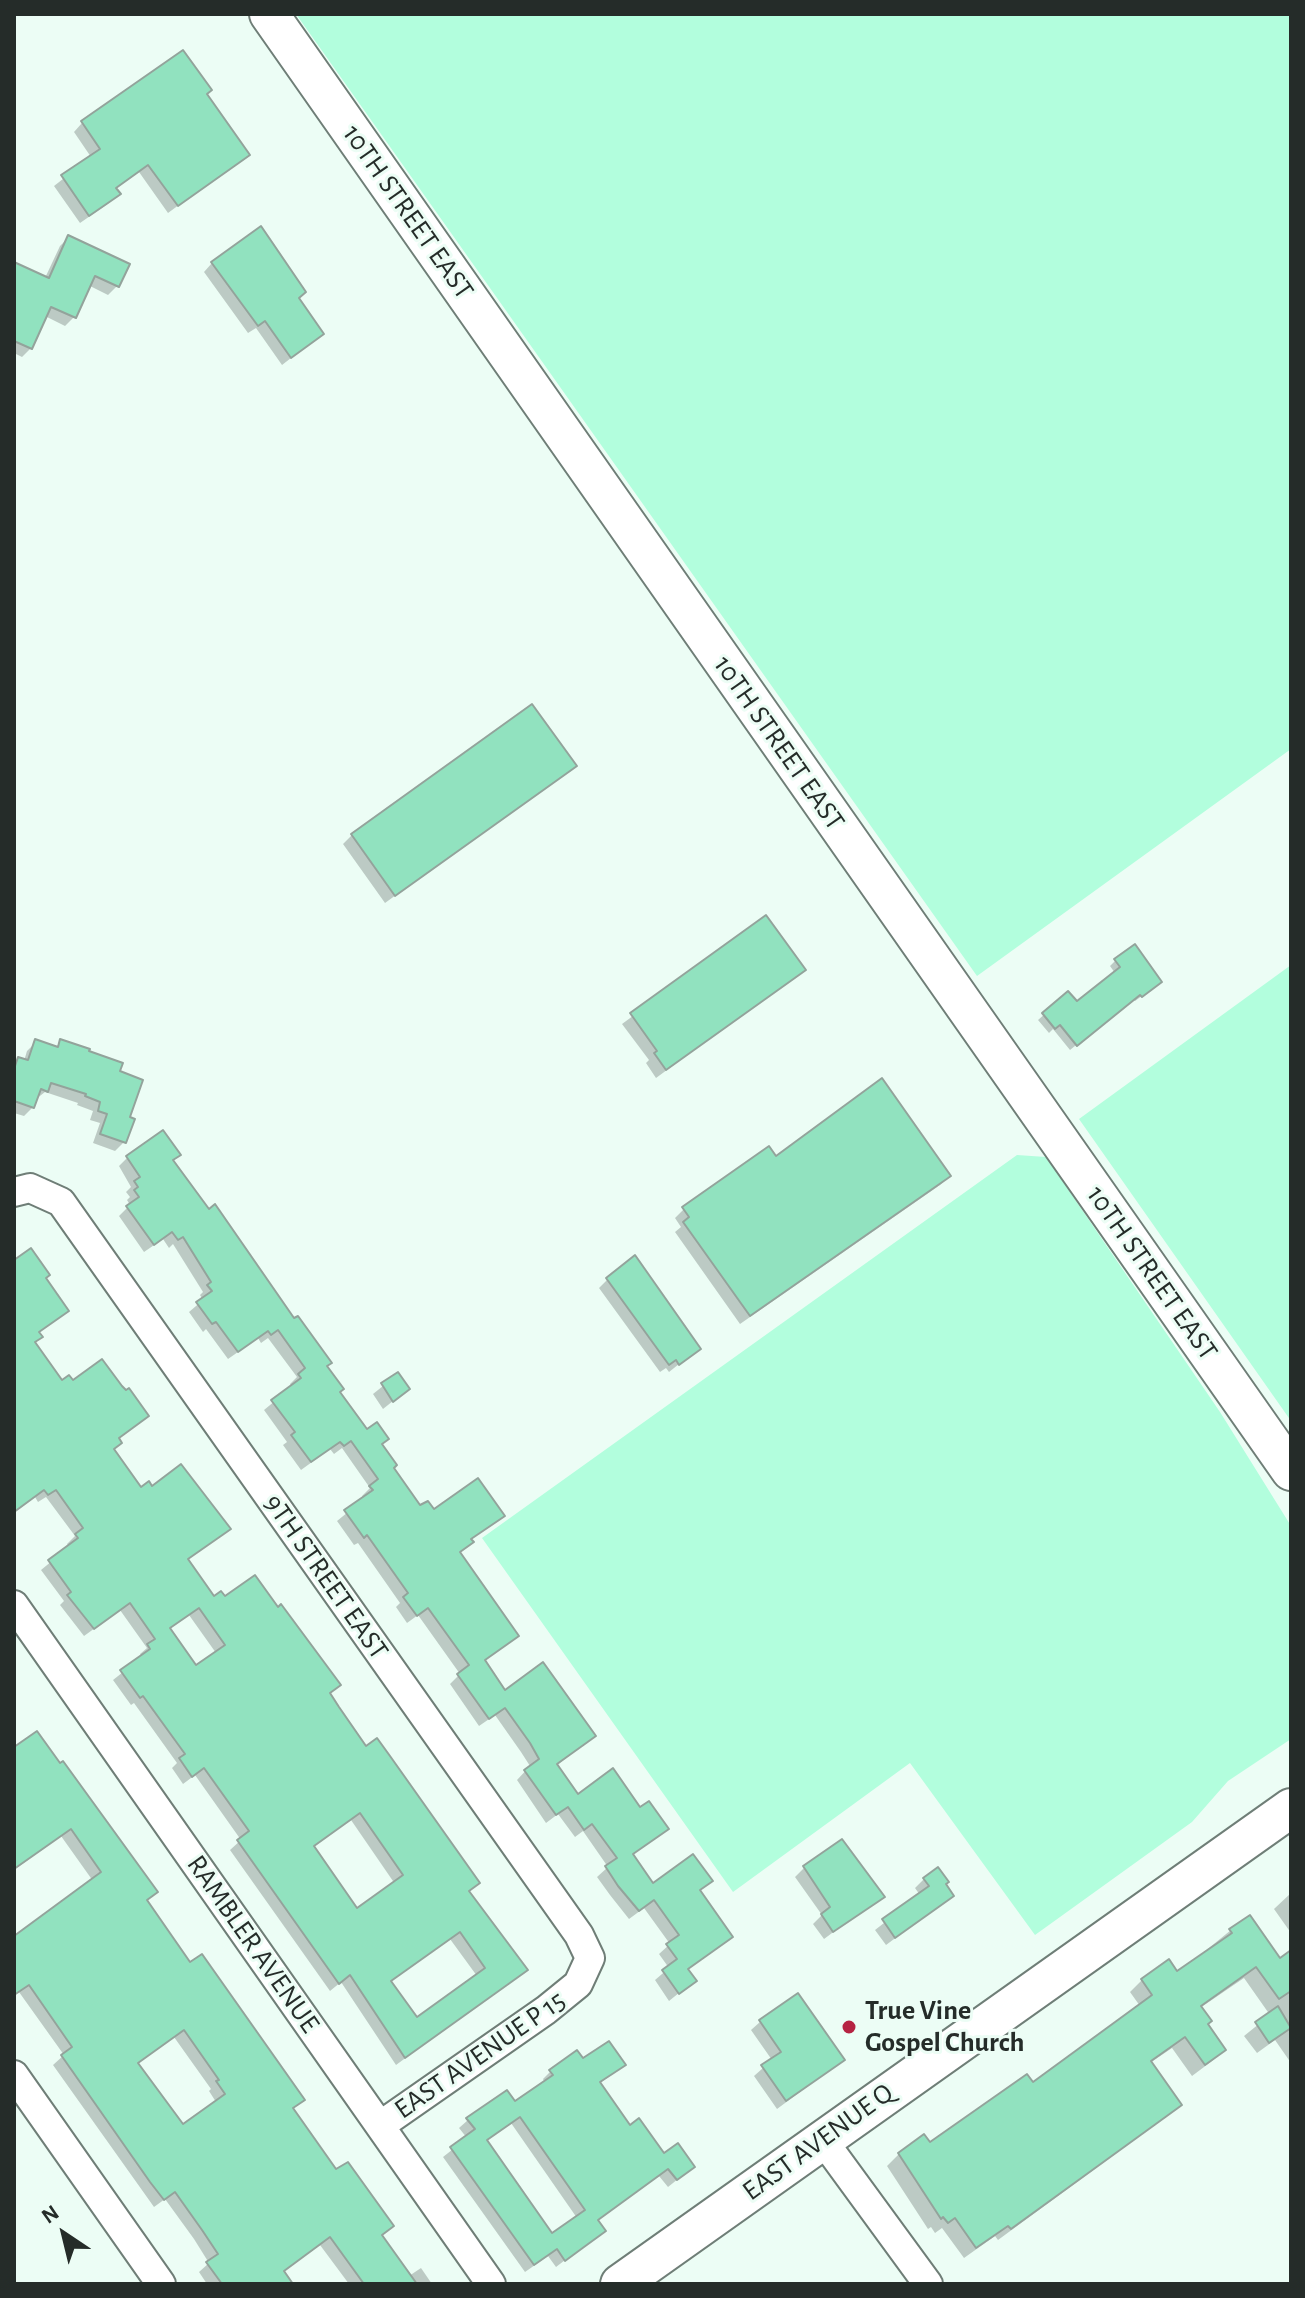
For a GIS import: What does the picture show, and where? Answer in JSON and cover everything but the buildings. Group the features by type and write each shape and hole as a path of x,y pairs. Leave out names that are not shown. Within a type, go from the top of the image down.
{"main road":[{"name":"10TH STREET EAST","path":"269,14 1291,1471"},
{"name":"EAST AVENUE Q","path":"620,2284 1291,1808"}],"street":[{"name":"9TH STREET EAST","path":"22,1190 61,1202 579,1935 590,1958 578,1984"},
{"name":"RAMBLER AVENUE","path":"14,1605 491,2284"},
{"name":"EAST AVENUE P 15","path":"381,2125 546,2010 578,1984"},
{"path":"14,2075 161,2284"},
{"path":"822,2139 928,2284"}],"green space":[{"path":"296,14 1291,14 1291,749 977,976"},
{"path":"1291,965 1291,1421 1079,1119"},
{"path":"1017,1155 1046,1157 1220,1412 1291,1526 1291,1739 1228,1781 1192,1822 1035,1935 910,1763 733,1892 482,1538"}],"place":[{"name":"True Vine Gospel Church","path":"849,2027"}]}
